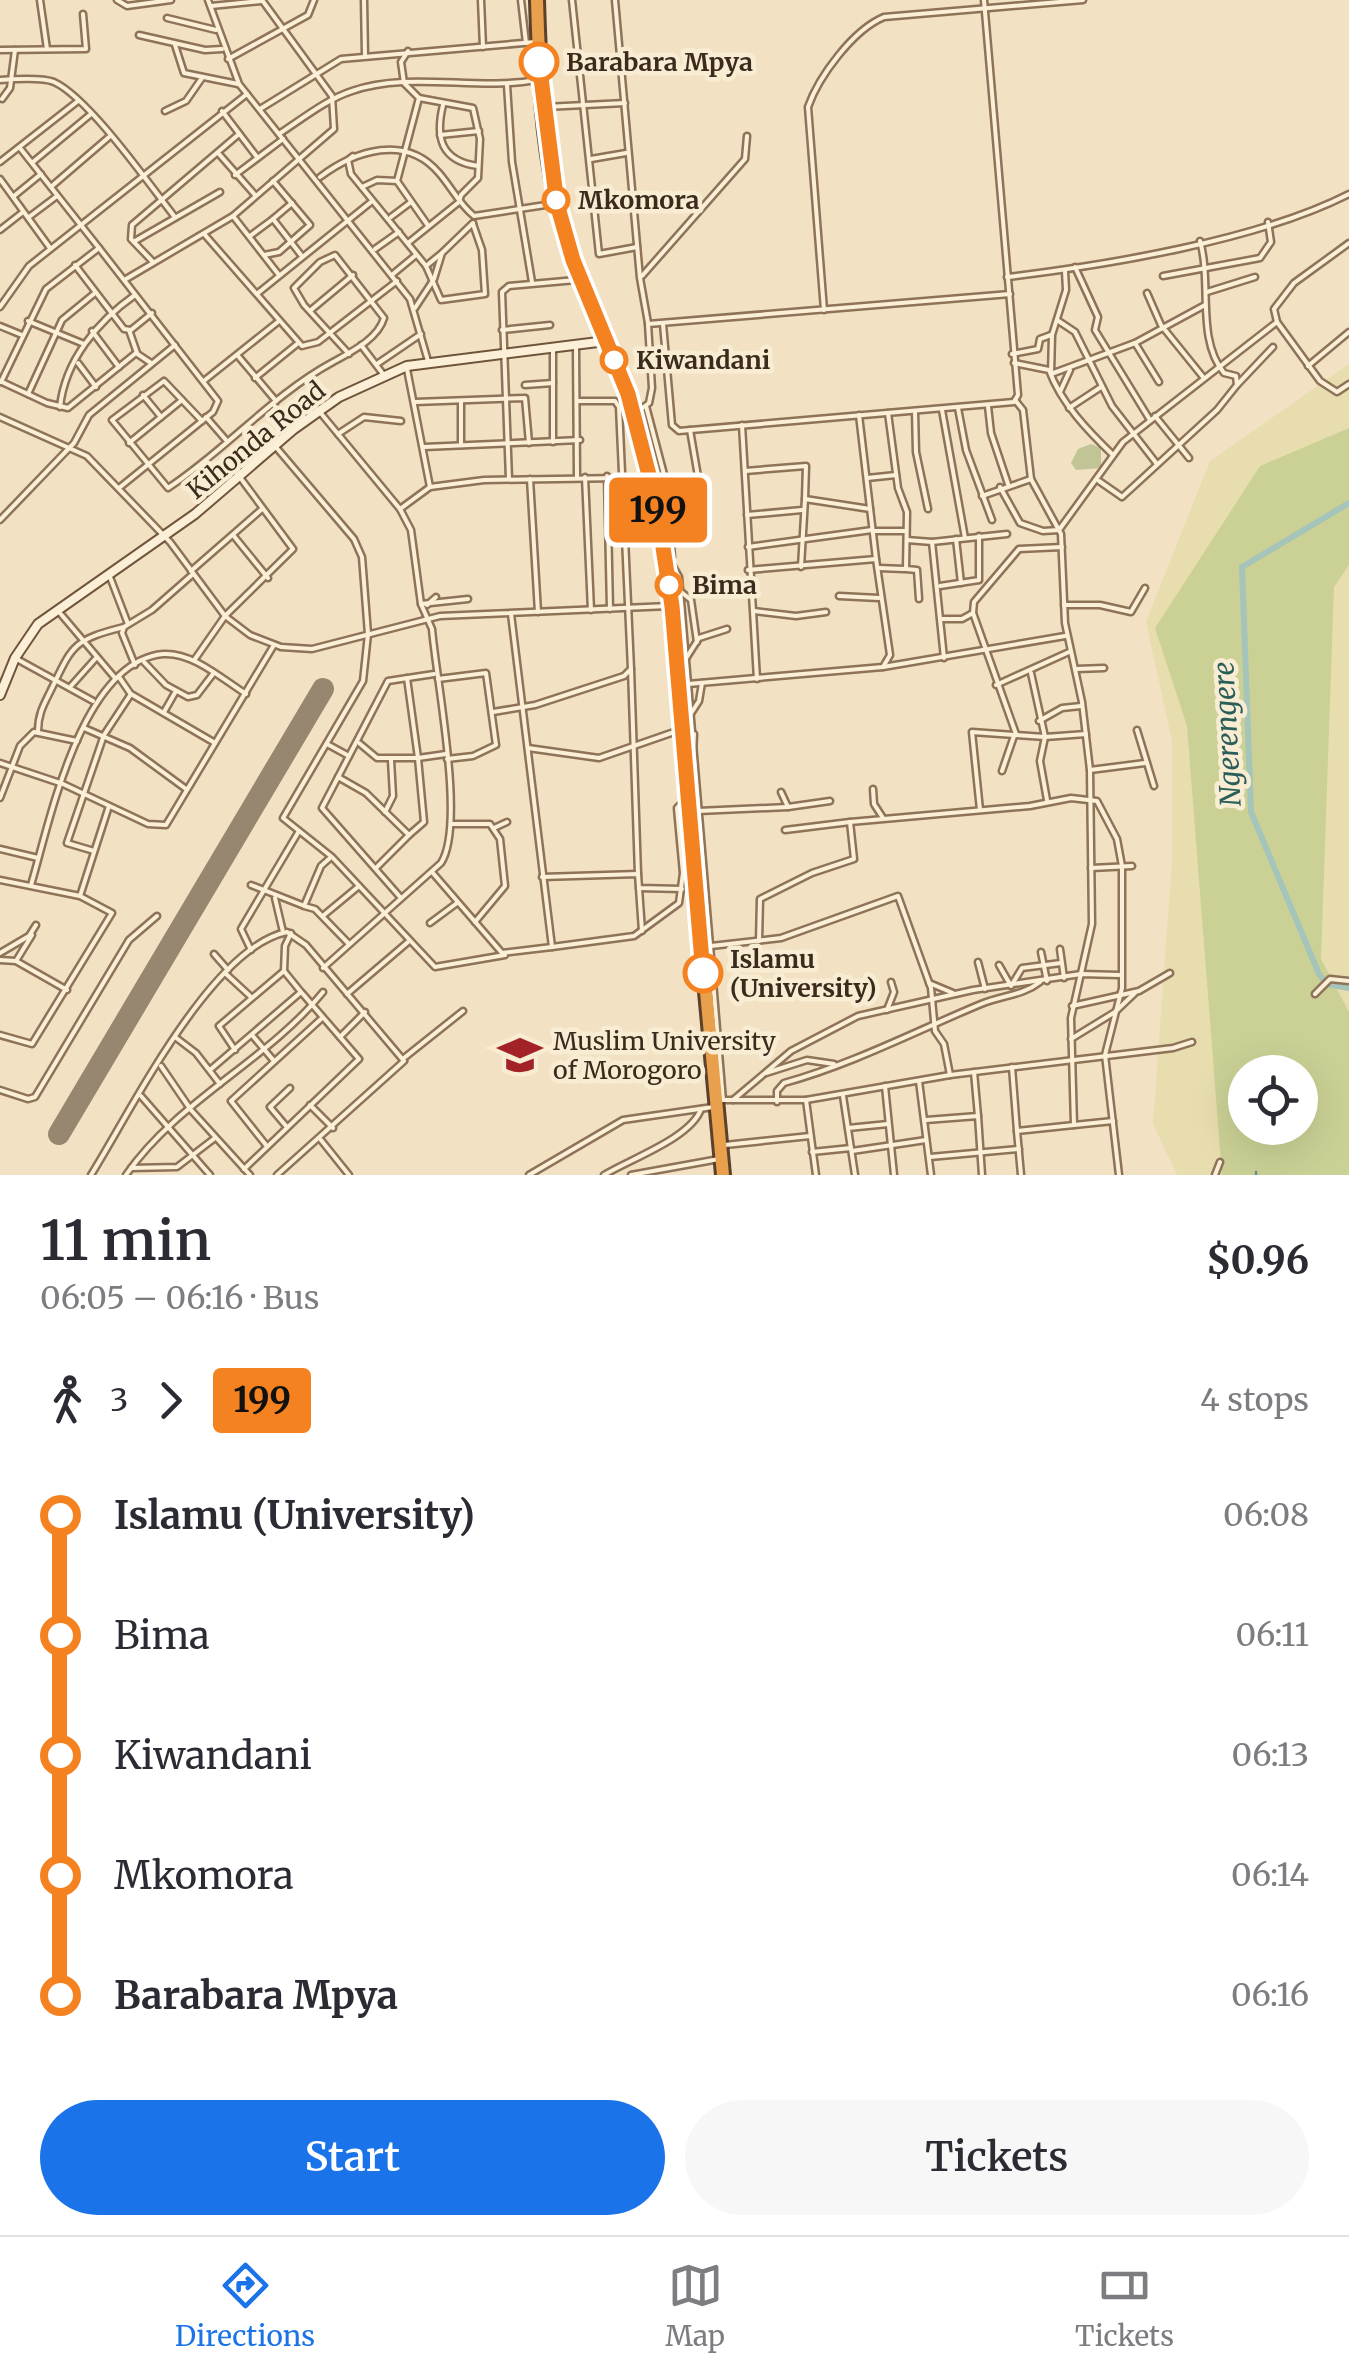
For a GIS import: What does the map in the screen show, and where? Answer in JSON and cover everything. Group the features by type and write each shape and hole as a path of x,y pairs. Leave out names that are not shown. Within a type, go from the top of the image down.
{"highway":[{"path":"538,0 532,42 557,204 581,280 633,414 669,561 668,606 688,731 723,1175"}],"street":[{"path":"40,0 48,49"},
{"path":"117,0 127,6 171,0"},
{"path":"126,279 233,216 274,180 300,160 333,132 334,100 262,0 209,3 239,84 300,160 318,178 398,280 415,308 428,361"},
{"path":"228,59 308,15 314,0"},
{"path":"364,0 365,56"},
{"path":"481,0 483,47"},
{"path":"260,109 341,59 532,42 521,0"},
{"path":"572,0 599,254 638,247"},
{"path":"615,0 640,278 648,324 652,388 646,406 666,482 669,561 678,569 693,806 711,946 718,1102"},
{"path":"984,0 1010,294 1015,400 1023,410 1031,479 1059,530 1066,636 1083,706 1090,770 1090,947 1072,1006 1074,1125"},
{"path":"824,310 808,124 813,92 874,21 1083,0"},
{"path":"0,50 86,49 83,14"},
{"path":"167,18 218,30"},
{"path":"139,36 224,48"},
{"path":"175,44 180,68 202,78 239,84"},
{"path":"2,99 12,80 14,50"},
{"path":"408,52 400,62 404,83 419,98 443,105 471,106 479,131 477,182 460,195 459,202 408,243"},
{"path":"165,111 186,101 202,78"},
{"path":"0,80 50,81 78,101 174,216"},
{"path":"235,175 281,136 352,91 404,83 508,84 540,80"},
{"path":"508,84 532,282"},
{"path":"0,308 19,274 247,94"},
{"path":"397,181 419,98"},
{"path":"0,162 78,101"},
{"path":"542,107 625,103"},
{"path":"443,105 442,148 458,164 478,166"},
{"path":"222,111 257,157"},
{"path":"32,163 91,114"},
{"path":"440,136 479,131"},
{"path":"154,262 129,234 132,226 240,134"},
{"path":"52,186 109,136"},
{"path":"640,278 745,160 747,136"},
{"path":"20,148 177,343 218,401 204,419 118,488"},
{"path":"318,178 353,156 408,151 440,174 474,216"},
{"path":"591,158 628,153"},
{"path":"220,154 255,196"},
{"path":"353,156 348,160 349,169 426,266 441,300 484,294 482,250 474,216"},
{"path":"13,196 41,174"},
{"path":"0,179 50,248"},
{"path":"264,255 292,243 310,225 274,180"},
{"path":"362,188 377,180 397,181"},
{"path":"397,181 428,226"},
{"path":"135,241 220,192"},
{"path":"1007,276 1065,270 1200,242 1349,194"},
{"path":"29,217 58,195"},
{"path":"258,293 372,200"},
{"path":"250,236 294,202"},
{"path":"390,218 411,202"},
{"path":"474,216 557,204"},
{"path":"0,230 23,212"},
{"path":"233,216 279,275"},
{"path":"274,219 301,255"},
{"path":"1163,276 1260,258 1271,242 1268,222"},
{"path":"426,266 473,224"},
{"path":"375,249 399,232"},
{"path":"203,234 258,293 298,344"},
{"path":"1200,242 1207,266 1205,305 1212,359 1224,373 1236,376 1238,384"},
{"path":"1349,243 1294,283 1274,309 1276,322 1308,366 1337,392 1349,384"},
{"path":"99,248 46,289 1,381 68,408 137,353"},
{"path":"415,308 434,279 442,253"},
{"path":"227,442 164,382 112,420 168,488 227,442 307,377 349,354 361,345 384,322 372,298 335,255 300,279 295,293 349,354"},
{"path":"392,274 416,255"},
{"path":"75,265 128,330 137,353 151,363"},
{"path":"1075,267 1098,317 1095,330 1153,418 1180,442 1190,458"},
{"path":"1051,374 1052,335 1066,290 1065,270"},
{"path":"310,311 353,274"},
{"path":"1206,292 1254,277"},
{"path":"255,378 298,344 310,345 329,332 398,280"},
{"path":"508,479 504,442 503,290 532,282 581,280"},
{"path":"28,394 55,332 72,308 95,292"},
{"path":"1148,293 1164,328 1202,378"},
{"path":"60,408 92,331 136,294"},
{"path":"648,324 1010,294"},
{"path":"1051,374 1135,343 1205,305"},
{"path":"128,330 152,313"},
{"path":"1057,320 1075,332 1086,361 1131,435 1157,464"},
{"path":"28,321 84,344"},
{"path":"205,380 279,321"},
{"path":"1000,487 1020,523 1043,531 1059,530 1131,435 1276,322"},
{"path":"663,324 672,425 679,431 988,406 1015,400"},
{"path":"502,330 550,325"},
{"path":"0,326 22,335"},
{"path":"92,331 120,368"},
{"path":"1308,366 1349,332"},
{"path":"377,364 421,334"},
{"path":"1012,354 1038,350 1040,338 1052,335"},
{"name":"Kihonda Road","path":"0,694 14,658 38,624 163,535 319,410 383,374 407,366 606,341"},
{"path":"0,520 72,446 89,415 177,343"},
{"path":"1135,343 1160,382"},
{"path":"361,345 383,374"},
{"path":"576,345 580,440 577,476"},
{"path":"553,347 554,442"},
{"path":"1098,480 1122,496 1218,410 1273,348"},
{"path":"238,356 294,429"},
{"path":"77,361 96,387"},
{"path":"1014,364 1045,368 1069,408 1096,442 1113,456"},
{"path":"407,366 430,487"},
{"path":"1060,392 1073,367"},
{"path":"525,385 553,383"},
{"path":"1069,408 1102,387"},
{"path":"143,396 161,417"},
{"path":"577,400 606,399 618,404 642,931"},
{"path":"129,443 182,400"},
{"path":"414,402 528,400 529,443"},
{"path":"460,401 461,445"},
{"path":"633,414 646,406"},
{"path":"988,406 995,450 1008,484"},
{"path":"958,408 992,520"},
{"path":"319,410 400,509 411,530 429,618 447,756 451,824 447,851 432,872 323,968"},
{"path":"915,410 916,452 928,509"},
{"path":"942,410 965,538"},
{"path":"888,414 896,475 907,512 906,568"},
{"path":"859,415 890,655 883,667"},
{"path":"0,417 72,446 163,535 225,616 250,635 274,645 308,650 429,618 668,606 658,539"},
{"path":"338,434 364,417 401,421"},
{"path":"742,424 757,678"},
{"path":"690,430 700,488"},
{"path":"424,447 580,440"},
{"path":"276,446 354,538 362,557 368,634 363,681 283,818 332,857 435,967 625,938 642,931 679,903 682,889 677,808 788,807 830,801"},
{"path":"745,471 804,464 801,568"},
{"path":"867,478 896,475"},
{"path":"194,660 225,616 290,556 293,545 239,476"},
{"path":"606,476 610,609"},
{"path":"585,477 590,610"},
{"path":"400,509 430,487 508,479 620,478"},
{"path":"530,479 538,612"},
{"path":"982,496 1031,479"},
{"path":"805,499 870,509"},
{"path":"0,798 24,740 38,730 40,713 63,658 83,642 152,610 263,508"},
{"path":"748,515 802,510"},
{"path":"748,547 873,531 906,531"},
{"path":"906,540 932,542 1007,534"},
{"path":"232,535 268,578"},
{"path":"980,536 980,580 986,591"},
{"path":"956,539 961,583"},
{"path":"932,542 940,586 944,658"},
{"path":"1002,770 1015,735 973,612 974,602 1018,549 1062,547"},
{"path":"748,570 876,558"},
{"path":"879,568 917,570 919,600"},
{"path":"109,573 126,625 122,634 135,665"},
{"path":"940,586 980,580"},
{"path":"1064,605 1100,604 1131,612 1140,604 1145,588"},
{"path":"680,591 691,600 696,642"},
{"path":"839,596 882,598"},
{"path":"424,605 436,598"},
{"path":"424,605 468,599"},
{"path":"58,609 130,694 216,743"},
{"path":"574,611 574,620"},
{"path":"754,611 796,616 826,612"},
{"path":"941,619 962,619 973,612"},
{"path":"511,614 552,947"},
{"path":"685,660 696,642 727,629"},
{"path":"688,684 883,667 1066,636"},
{"path":"0,763 63,784 148,824 164,826 174,817 274,645"},
{"path":"996,686 1032,673 1070,651"},
{"path":"31,885 77,741 94,702 117,678 160,654 194,660 246,694"},
{"path":"14,658 94,702"},
{"path":"71,686 96,658"},
{"path":"144,662 176,691 194,696 213,674"},
{"path":"493,712 624,676 631,665"},
{"path":"1076,669 1104,668"},
{"path":"358,742 377,758 391,760 494,748 493,712 485,672 394,679 384,686 322,808 401,898"},
{"path":"1032,673 1045,737 1040,761 1048,800"},
{"path":"376,868 424,822 407,678"},
{"path":"690,715 699,701 702,683"},
{"path":"164,712 176,691"},
{"path":"94,851 67,843 104,735 130,694"},
{"path":"1039,721 1062,708 1083,706"},
{"path":"84,728 104,735 188,790"},
{"path":"38,730 77,741"},
{"path":"1137,730 1154,786"},
{"path":"528,748 599,758 688,731 691,759"},
{"path":"980,810 972,732 1045,737 1086,734"},
{"path":"327,744 350,757"},
{"path":"384,812 393,796 391,760"},
{"path":"1090,770 1146,763"},
{"path":"338,777 366,793 410,835"},
{"path":"872,789 874,804 883,818"},
{"path":"781,792 788,807"},
{"path":"785,830 1042,805 1048,800 1091,798 1100,804 1117,839 1122,866 1119,995 1106,1055 1119,1175"},
{"path":"80,896 109,806"},
{"path":"451,824 494,828 507,822"},
{"path":"758,941 760,899 812,873 854,859 850,822"},
{"path":"475,922 505,886 494,828"},
{"path":"251,950 242,929 300,830"},
{"path":"0,849 38,858"},
{"path":"304,906 321,866 332,857"},
{"path":"1091,868 1132,866"},
{"path":"432,872 505,955"},
{"path":"542,878 638,874"},
{"path":"0,880 80,896 108,908 112,918 32,1044 0,1034"},
{"path":"252,885 323,916 349,944"},
{"path":"323,916 359,886"},
{"path":"639,888 682,889"},
{"path":"711,946 805,931 896,895 929,983 935,1028 950,1075"},
{"path":"274,897 282,932"},
{"path":"291,912 294,903"},
{"path":"430,923 457,903"},
{"path":"1,1091 33,1098 129,940 157,916"},
{"path":"16,961 36,926"},
{"path":"91,1175 210,985 251,950 282,932 291,933 404,1058"},
{"path":"235,1050 218,1027 284,970 291,933"},
{"path":"0,957 32,934"},
{"path":"347,994 409,941"},
{"path":"1060,949 1064,978"},
{"path":"1041,952 1043,982"},
{"path":"214,954 250,996"},
{"path":"0,957 16,961 67,990"},
{"path":"978,962 985,989"},
{"path":"1011,986 1025,967 1061,963"},
{"path":"999,965 1011,986"},
{"path":"1025,967 1032,982"},
{"path":"244,1169 360,1058 321,1019 284,970"},
{"path":"1070,1040 1115,1012 1136,992 1170,973"},
{"path":"732,1101 822,1031 862,1014 924,1004 952,993 1002,989 1081,974 1119,975"},
{"path":"1002,989 1005,978"},
{"path":"1315,994 1330,980 1349,980"},
{"path":"887,1010 894,992 890,982"},
{"path":"777,1102 780,1086 788,1081 935,1028 980,1004 1007,998 1043,982"},
{"path":"929,983 952,993"},
{"path":"210,1070 301,992"},
{"path":"126,1175 150,1141 312,1006 323,992"},
{"path":"1072,1006 1136,992"},
{"path":"277,1175 320,1140 404,1058 463,1011"},
{"path":"340,1037 365,1012"},
{"path":"266,1146 231,1101 321,1019"},
{"path":"252,1035 274,1061"},
{"path":"175,1037 220,1085"},
{"path":"529,1175 622,1120 700,1109 718,1102 806,1100 950,1075 1192,1042"},
{"path":"762,1074 807,1060 836,1064"},
{"path":"160,1065 191,1110 250,1175"},
{"path":"1012,1067 1021,1175"},
{"path":"783,1068 788,1081"},
{"path":"974,1072 982,1175"},
{"path":"919,1080 932,1175"},
{"path":"885,1086 894,1175"},
{"path":"286,1126 270,1107 290,1088"},
{"path":"843,1094 855,1175"},
{"path":"141,1095 210,1175"},
{"path":"806,1100 816,1175"},
{"path":"310,1105 333,1128"},
{"path":"604,1175 616,1172 694,1121 700,1109"},
{"path":"926,1120 978,1116"},
{"path":"1018,1131 1113,1121"},
{"path":"848,1128 888,1124"},
{"path":"628,1162 631,1175 721,1152 810,1136"},
{"path":"132,1168 159,1172 177,1167 215,1138"},
{"path":"320,1140 349,1175"},
{"path":"812,1152 927,1140"},
{"path":"930,1157 1019,1148"},
{"path":"1215,1175 1220,1162"},
{"path":"544,1164 550,1175"}],"shaded area":[{"path":"1349,364 1349,1175 1177,1175 1153,1124 1172,860 1172,741 1146,622 1210,461"}],"green space":[{"path":"1349,428 1349,565 1334,587 1321,959 1349,1012 1349,1175 1222,1175 1187,726 1155,628 1260,466"},
{"path":"1091,444 1101,448 1101,468 1076,470 1071,463 1078,449"}],"waterway":[{"name":"Ngerengere","path":"1349,503 1242,567 1251,812 1319,974 1326,984 1349,988"}],"runway":[{"path":"59,1134 323,689"}],"bus line":[{"name":"199","path":"539,62 557,204 573,260 628,394 656,502 672,606 703,973"}],"place":[{"name":"Barabara Mpya","path":"539,62"},
{"name":"Mkomora","path":"556,200"},
{"name":"Kiwandani","path":"614,360"},
{"name":"Bima","path":"669,585"},
{"name":"Islamu (University)","path":"703,973"},
{"name":"Muslim University of Morogoro","path":"520,1055"}]}
